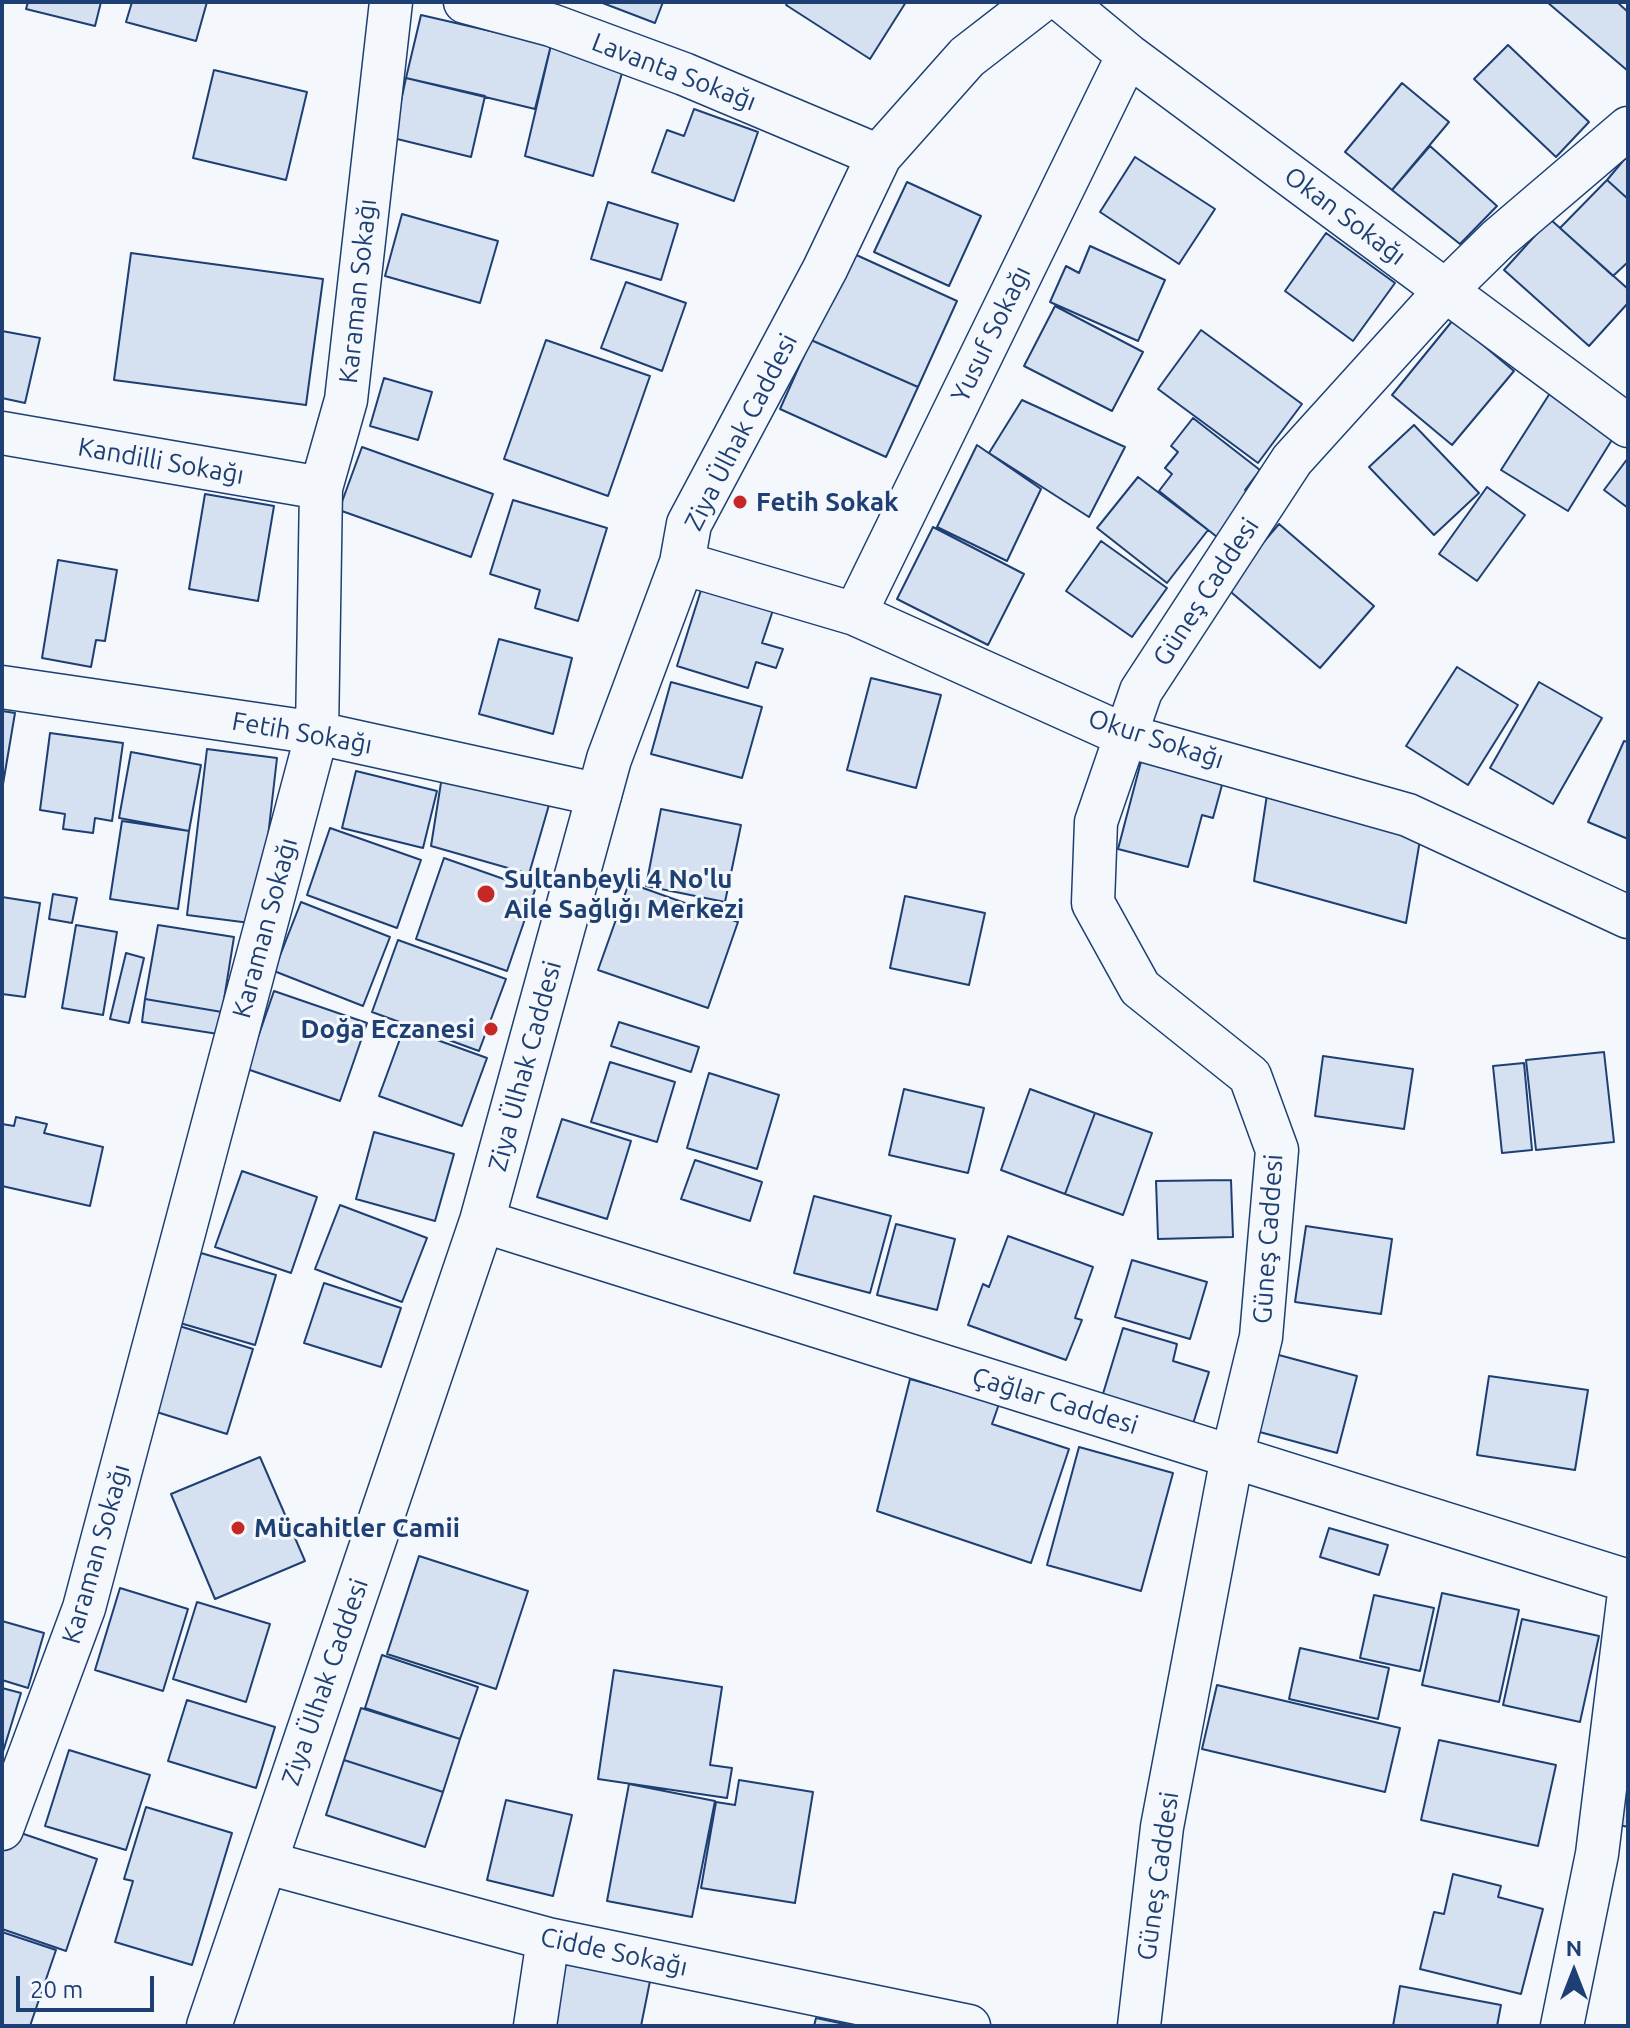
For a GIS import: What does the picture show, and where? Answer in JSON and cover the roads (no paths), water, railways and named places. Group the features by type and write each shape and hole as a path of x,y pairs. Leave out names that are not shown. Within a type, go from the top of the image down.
{"street":[{"name":"Karaman Sokağı","path":"2,1829 84,1608 317,733 321,488 346,400 391,2"},
{"name":"Lavanta Sokağı","path":"465,2 551,25 669,68 879,156"},
{"name":"Ziya Ülhak Caddesi","path":"209,2026 482,1221 609,759 682,563 689,524 825,269 879,156 967,57 1038,2"},
{"name":"Okan Sokağı","path":"1064,2 1128,55 1628,426"},
{"name":"Yusuf Sokağı","path":"855,614 1128,55"},
{"name":"Güneş Caddesi","path":"1139,2026 1162,1827 1232,1457 1261,1337 1277,1150 1250,1076 1140,988 1093,903 1096,822 1141,691 1292,460 1445,291 1498,239 1628,128"},
{"name":"Kandilli Sokağı","path":"2,433 321,488"},
{"name":"Okur Sokağı","path":"682,563 855,614 1124,735 1408,815 1628,917"},
{"name":"Fetih Sokağı","path":"2,687 317,733 600,795"},
{"name":"Çağlar Caddesi","path":"482,1221 1628,1581"},
{"path":"1562,2026 1612,1857 1628,1601"},
{"name":"Cidde Sokağı","path":"264,1862 548,1939 969,2026"},
{"path":"535,2026 548,1939"}],"place":[{"name":"Fetih Sokak","path":"740,502"},
{"name":"Sultanbeyli 4 No'lu Aile Sağlığı Merkezi","path":"486,894"},
{"name":"Doğa Eczanesi","path":"491,1029"},
{"name":"Mücahitler Camii","path":"238,1528"}]}
